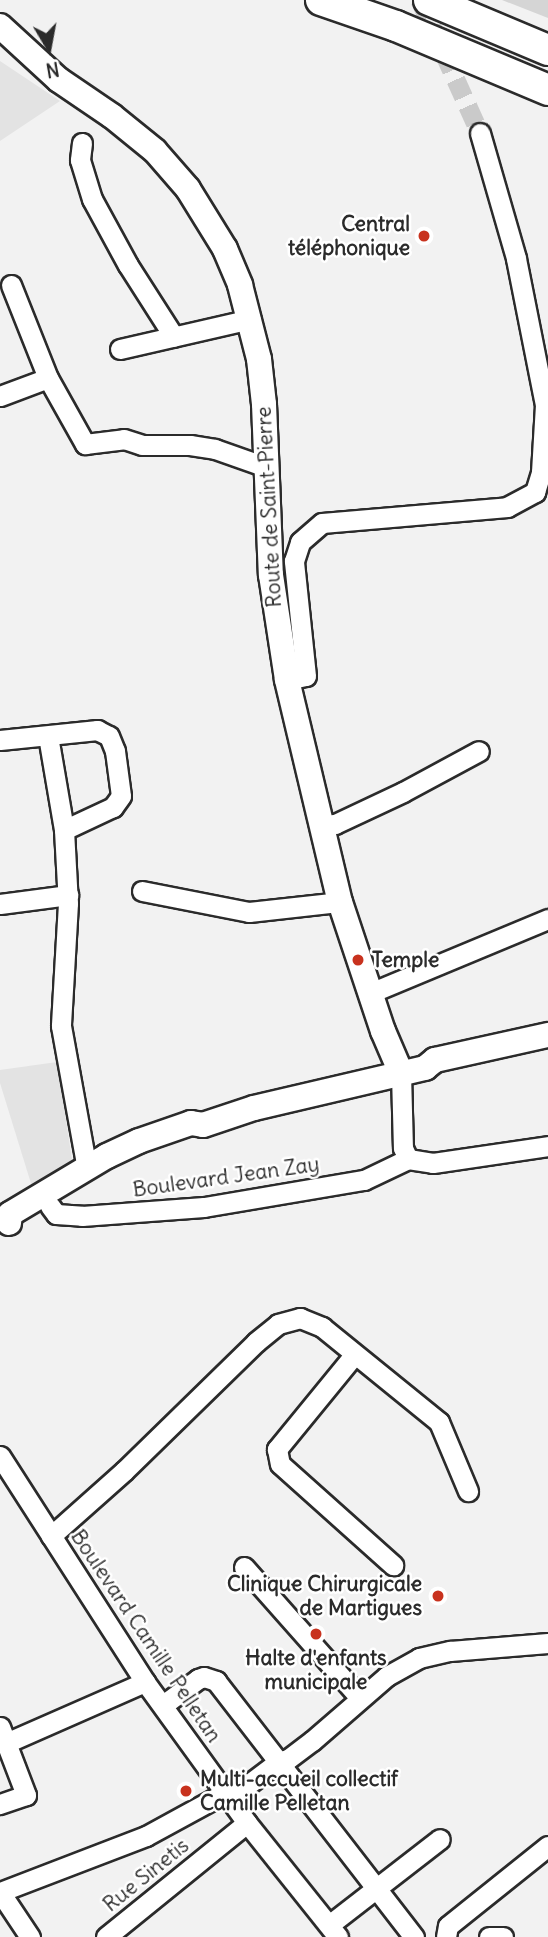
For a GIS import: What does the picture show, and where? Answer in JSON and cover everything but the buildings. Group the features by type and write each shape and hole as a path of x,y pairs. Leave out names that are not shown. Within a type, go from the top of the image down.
{"highway":[{"path":"321,0 396,26 548,90"},
{"path":"429,0 548,50"},
{"path":"445,0 548,32"},
{"path":"396,26 548,105"}],"main road":[{"name":"Route de Saint-Pierre","path":"0,26 59,80 112,116 155,151 188,189 225,249 251,319 264,404 271,575 287,680 320,827 340,902 383,1031 391,1075"},
{"path":"383,1031 391,1075"},
{"path":"4,1225 16,1225 47,1200 90,1175 139,1141 191,1124 203,1125 254,1108 391,1075 439,1059 548,1035"},
{"path":"391,1075 437,1072 548,1047"}],"street":[{"path":"287,680 306,676 294,561 300,542 322,523 507,507 535,492 541,472 546,404 516,258 480,133"},
{"path":"82,143 80,160 92,199 128,265 174,337"},
{"path":"11,285 48,378 85,444 124,439 142,445 190,445 215,449 266,467"},
{"path":"120,349 251,319"},
{"path":"0,396 48,378"},
{"path":"0,740 97,730 109,736 115,751 121,796 113,807 64,830"},
{"path":"48,736 64,830 68,895 61,1026 90,1175"},
{"path":"320,827 335,824 403,792 479,751"},
{"path":"142,891 250,912 340,902"},
{"path":"0,904 68,895"},
{"path":"370,993 548,919"},
{"path":"391,1075 404,1113"},
{"path":"391,1075 404,1113 403,1148 408,1159 433,1163 548,1146"},
{"name":"Boulevard Jean Zay","path":"47,1200 56,1214 82,1216 204,1207 364,1180 408,1159"},
{"path":"51,1536 71,1521 278,1324 300,1318 312,1321 439,1422 468,1491"},
{"path":"355,1355 277,1449 280,1464 393,1565"},
{"name":"Boulevard Camille Pelletan","path":"0,1456 145,1682 247,1823 333,1931"},
{"path":"244,1567 360,1698"},
{"path":"30,1937 0,1892 146,1836 227,1796 278,1762 288,1759 387,1676 419,1658 450,1651 548,1643"},
{"path":"163,1705 198,1679 212,1678 414,1937"},
{"path":"0,1804 26,1795 3,1735 145,1682"},
{"name":"Rue Sinetis","path":"106,1937 247,1823"},
{"path":"333,1931 440,1839"},
{"path":"446,1937 448,1926 548,1846"},
{"path":"488,1937 503,1937"}],"shaded area":[{"path":"502,0 548,0 548,18"},
{"path":"0,61 60,101 0,141"},
{"path":"57,1062 73,1166 33,1190 0,1083 0,1070"}],"tunnel":[{"path":"420,0 480,133"}],"place":[{"name":"Central téléphonique","path":"424,236"},
{"name":"Temple","path":"358,960"},
{"name":"Clinique Chirurgicale de Martigues","path":"438,1596"},
{"name":"Halte d'enfants municipale","path":"316,1634"},
{"name":"Multi-accueil collectif Camille Pelletan","path":"186,1791"}]}
